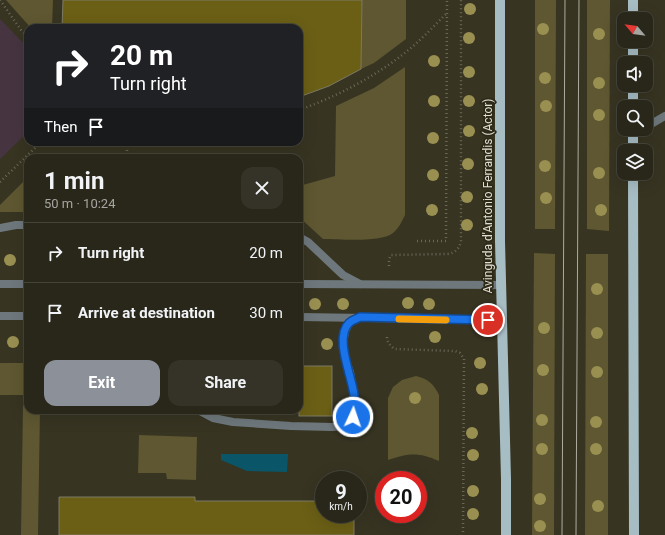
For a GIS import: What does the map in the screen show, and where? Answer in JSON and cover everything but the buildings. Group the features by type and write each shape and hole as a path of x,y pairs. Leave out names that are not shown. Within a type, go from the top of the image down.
{"main road":[{"name":"Avinguda d'Antonio Ferrandis (Actor)","path":"500,0 501,285 506,535"},
{"path":"633,0 633,12"},
{"path":"633,180 634,535"}],"street":[{"path":"653,123 665,116"},
{"path":"0,228 24,225"},
{"path":"303,239 308,242 343,275 360,284"},
{"path":"0,284 24,284"},
{"path":"303,284 501,285"},
{"path":"0,316 24,316"},
{"path":"303,317 502,320"},
{"path":"206,414 213,418 233,422 291,426 345,426 353,417 354,395 350,372 345,359 343,344 345,332 349,323 360,317"}],"path":[{"path":"0,0 24,33"},
{"path":"417,241 446,241 447,0"},
{"path":"303,108 328,99 365,80 406,52 446,14"},
{"path":"29,154 37,146"},
{"path":"0,182 24,159"}],"shaded area":[{"path":"6,0 53,0 52,24 27,24"},
{"path":"362,0 406,0 406,39 374,63 361,69"},
{"path":"535,0 556,0 555,229 535,229"},
{"path":"587,0 610,0 609,231 587,229"},
{"path":"0,19 24,44 24,136 0,159"},
{"path":"405,67 405,215 397,229 387,236 360,240 323,239 303,221 303,185 335,176 336,106 374,88"},
{"path":"24,181 24,212 0,212 0,205"},
{"path":"534,253 555,254 554,535 532,535"},
{"path":"586,254 608,254 608,535 585,535"},
{"path":"0,363 24,363 24,395 0,395"},
{"path":"416,376 430,382 435,387 439,395 439,461 414,454 388,460 388,398 393,387 402,380"},
{"path":"24,405 24,414 40,414 38,535 21,535"},
{"path":"139,435 197,437 196,480 167,479 166,473 138,473"}],"water":[{"path":"221,454 288,454 287,472 247,471 221,460"}],"tram line":[{"path":"562,535 565,0"},
{"path":"576,535 579,0"}],"slow traffic":[{"path":"399,319 446,320"}],"route":[{"path":"353,417 354,395 350,372 345,359 343,344 345,332 349,323 360,317 488,320"}]}
